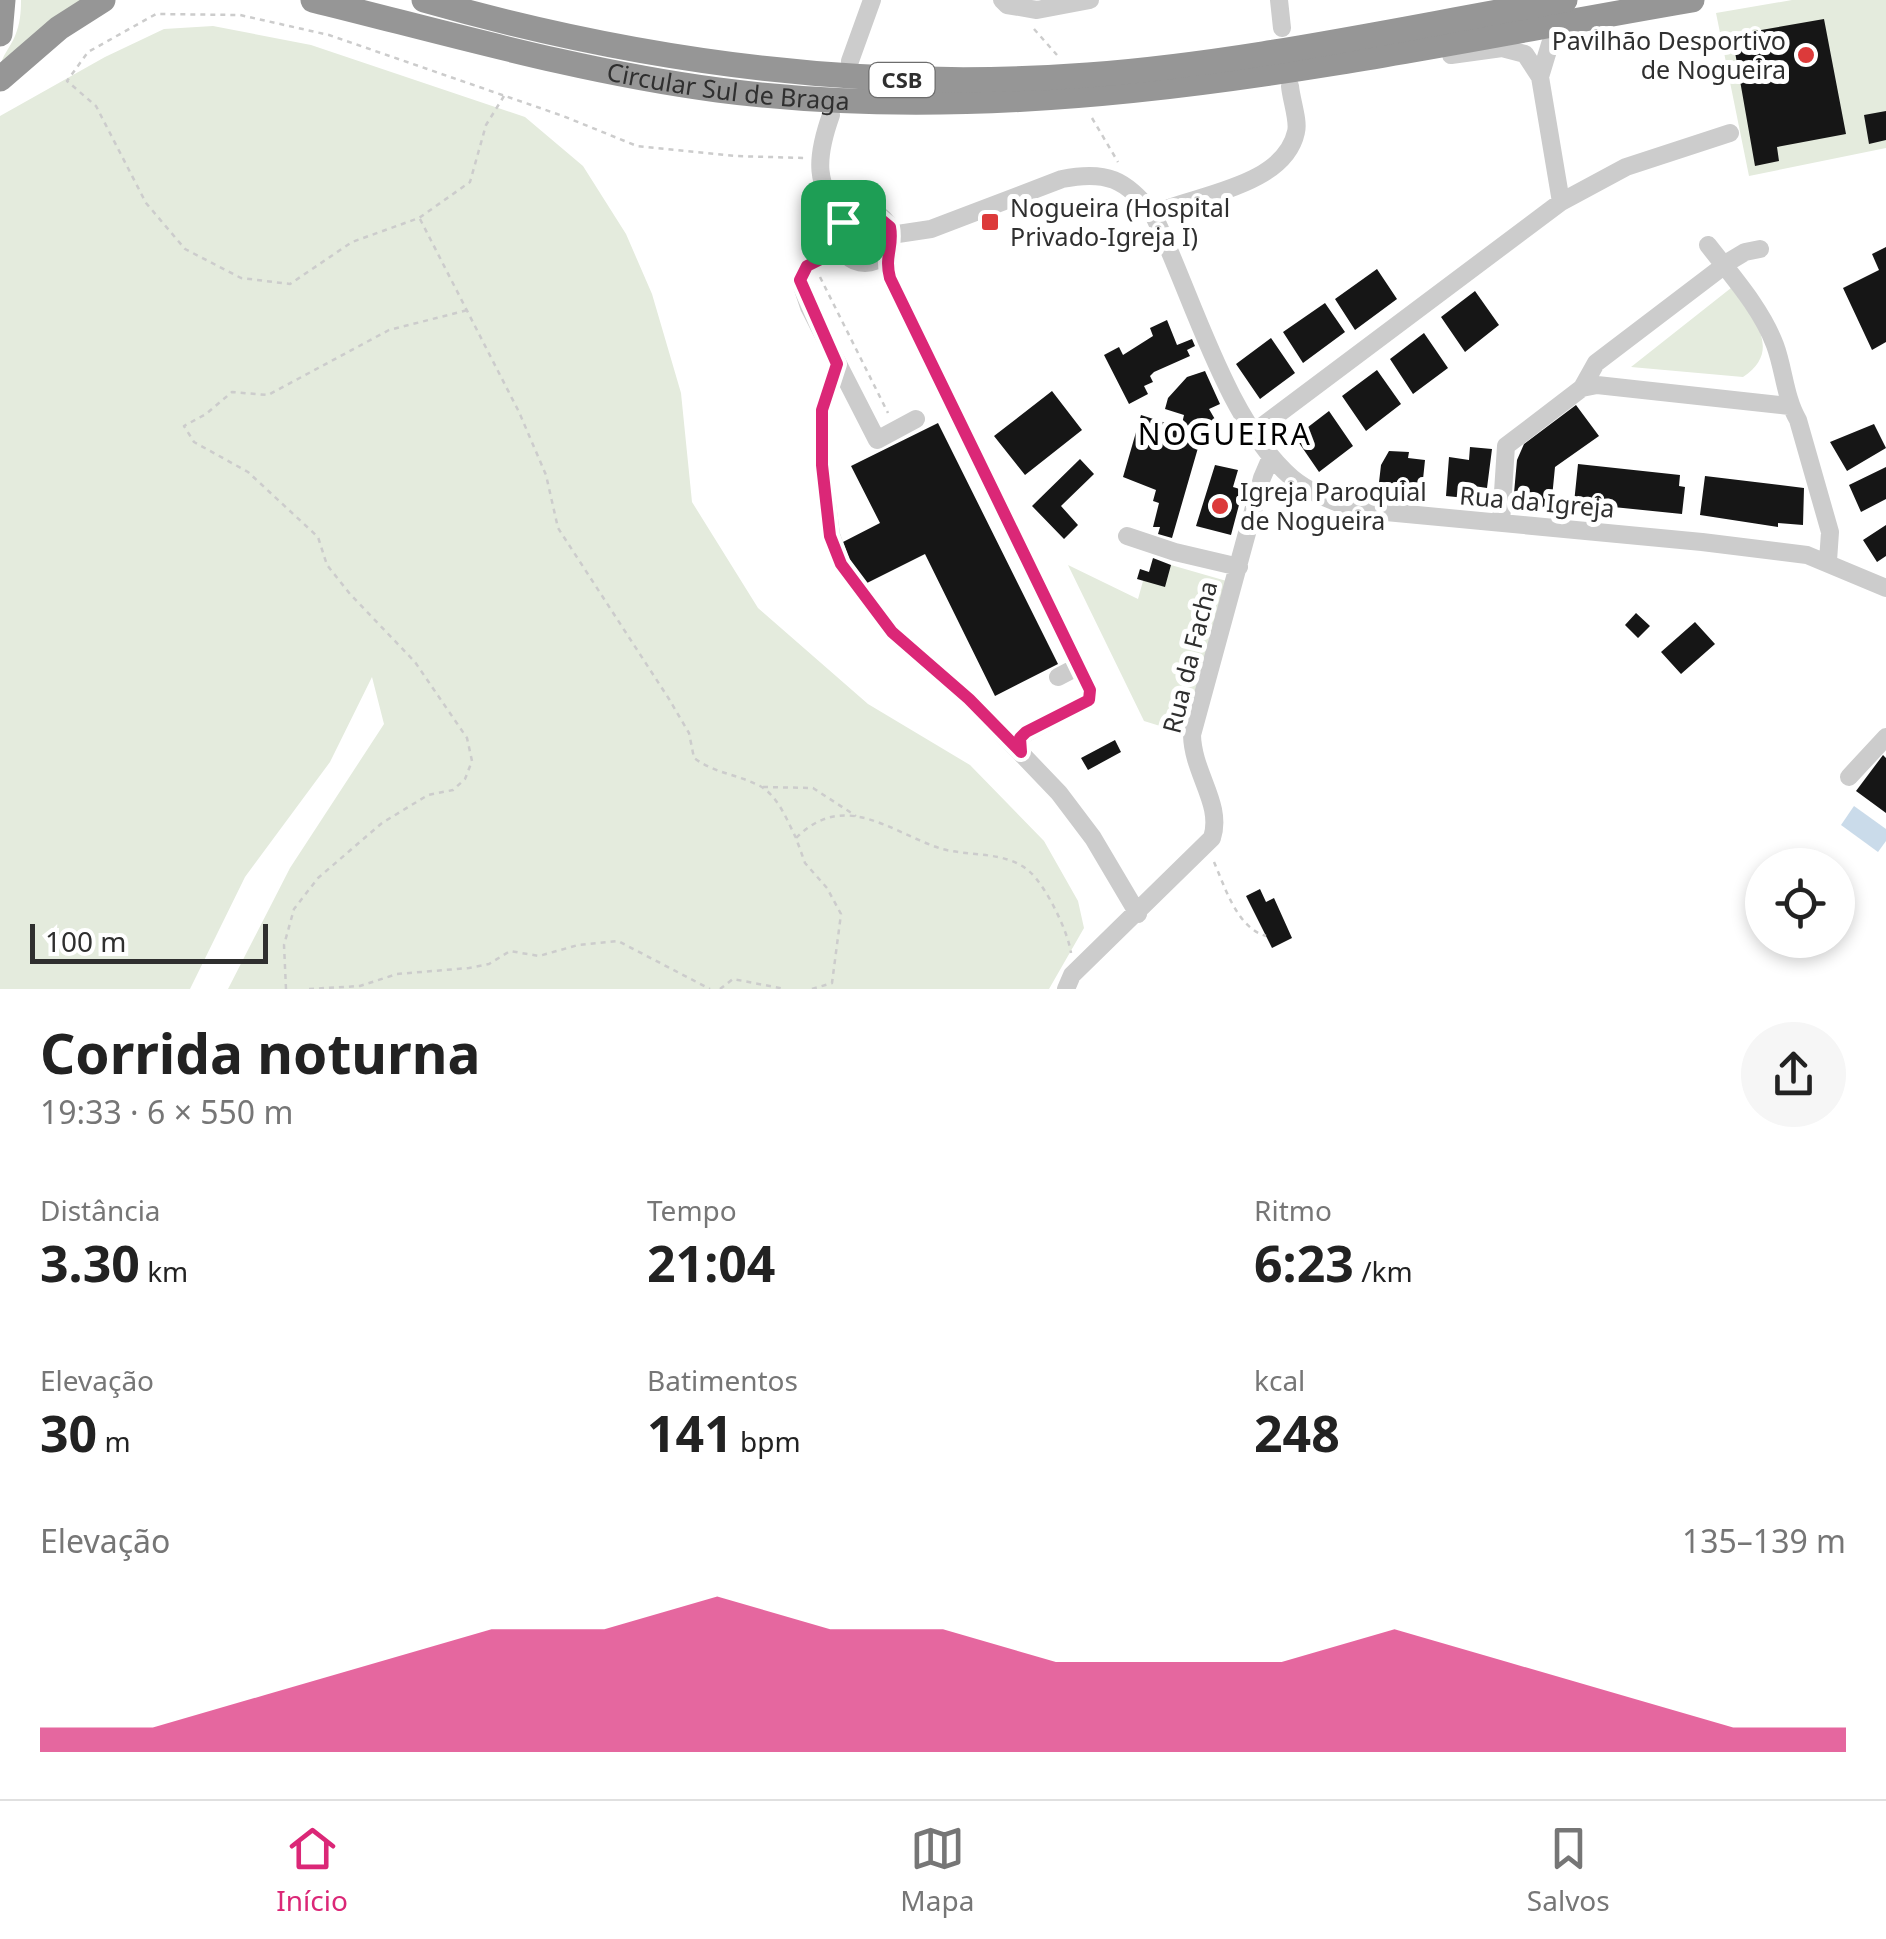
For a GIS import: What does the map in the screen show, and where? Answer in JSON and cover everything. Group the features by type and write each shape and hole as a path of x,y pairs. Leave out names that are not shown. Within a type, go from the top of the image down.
{"highway":[{"path":"0,34 4,0"},
{"path":"0,80 59,28 103,0"},
{"name":"Circular Sul de Braga","path":"313,0 560,60 686,84 748,93 880,100 945,102 1091,96 1203,83 1394,44"},
{"name":"Circular Sul de Braga","path":"424,0 634,50 758,70 866,79 962,81 1092,74 1394,44"},
{"name":"CSB","path":"1394,44 1568,10 1692,0"}],"street":[{"path":"850,61 872,0"},
{"path":"1010,4 1037,10 1090,0"},
{"path":"1278,0 1282,28"},
{"path":"1540,77 1550,44 1568,10"},
{"path":"1394,44 1438,57 1514,50 1525,54 1540,77 1560,202"},
{"path":"1153,214 1260,176 1284,154 1296,133 1290,86"},
{"path":"831,115 818,173 826,199 843,222"},
{"path":"1253,434 1560,202 1626,167 1730,133"},
{"path":"1021,752 1020,738 1026,732 1089,700 1090,690 890,278 889,244 885,220 872,212 855,212 839,231 841,249 862,264 880,260 889,244 1062,179 1082,175 1121,182"},
{"name":"Rua da Igreja","path":"1121,182 1138,194 1153,214 1253,434 1295,481 1354,510 1808,555 1886,588"},
{"path":"1708,245 1753,304 1774,342 1788,388 1789,406 1798,420 1830,532 1828,562"},
{"path":"841,249 813,263 800,280 802,290 877,440 916,419"},
{"path":"1501,523 1506,446 1582,388 1596,363 1724,266 1745,252 1760,250"},
{"path":"837,364 822,410 822,465 830,536 841,564 892,632 969,699 1083,823 1138,914"},
{"path":"1582,388 1596,385 1789,406"},
{"name":"Rua da Facha","path":"1208,842 1216,823 1214,808 1193,755 1192,735 1271,456"},
{"path":"1127,536 1239,567"},
{"path":"1058,677 1079,666"},
{"path":"1849,778 1886,736"},
{"path":"1070,982 1208,842"}],"path":[{"path":"1010,4 1057,56"},
{"path":"504,96 486,126 470,182 419,218 352,242 290,284 241,278 185,249 146,203 96,106 67,81 88,52 156,14 240,15 330,35 504,96 636,146 735,156 820,158"},
{"path":"1091,116 1120,166 1121,182"},
{"path":"419,218 520,412 546,475 558,528 669,699 688,733 694,758 712,771 762,787 814,788 857,817"},
{"path":"813,263 896,429"},
{"path":"286,989 284,945 294,909 318,878 382,824 428,795 453,790 464,779 472,760 467,738 415,662 327,565 318,537 248,472 194,442 184,426 232,392 268,394 389,330 468,310"},
{"path":"762,787 777,803 805,862 827,888 841,914 832,983 812,989"},
{"path":"796,838 811,823 838,814 878,820 940,848 991,856 1028,870 1068,934 1070,982"},
{"path":"1208,842 1223,883 1243,920 1252,930 1266,936"},
{"path":"309,989 360,986 398,974 469,968 489,964 510,951 540,956 578,945 618,940 710,989"},
{"path":"720,989 733,979 785,989"}],"shaded area":[{"path":"21,0 87,0 0,68 17,32"},
{"name":"Pavilhão Desportivo de Nogueira","path":"1792,0 1886,0 1886,148 1749,176 1716,13"},
{"path":"213,26 311,45 525,117 583,166 626,234 652,294 681,393 692,502 758,608 868,704 970,765 1044,841 1078,901 1084,928 1049,989 228,989 290,868 384,724 372,677 330,762 245,877 190,989 0,989 0,116 164,29"},
{"path":"1731,288 1755,321 1763,344 1755,367 1743,377 1631,367"},
{"path":"1068,565 1138,599 1143,581 1171,565 1230,582 1186,734 1144,721"}],"water":[{"path":"1854,806 1886,829 1886,841 1878,852 1841,825"}],"building":[{"path":"1824,19 1846,134 1777,147 1779,161 1755,166 1732,35"},
{"path":"1886,111 1886,140 1869,144 1864,115"},
{"path":"1886,247 1886,342 1872,350 1843,288 1879,270 1872,254"},
{"path":"1377,269 1397,299 1355,330 1335,299"},
{"path":"1475,291 1499,325 1465,352 1441,317"},
{"path":"1325,303 1345,332 1303,363 1283,332"},
{"path":"1167,320 1177,345 1192,339 1195,346 1187,350 1190,356 1154,372 1150,376 1153,382 1144,386 1148,394 1129,404 1104,355 1119,347 1123,355 1153,336 1150,328"},
{"path":"1424,333 1448,368 1413,394 1390,359"},
{"path":"1271,338 1295,373 1260,399 1236,364"},
{"path":"1377,370 1401,404 1366,431 1342,396"},
{"path":"1205,371 1220,404 1209,409 1214,424 1201,420 1198,432 1202,434 1172,538 1158,534 1160,527 1153,527 1159,503 1153,501 1156,490 1123,477 1141,415 1181,428 1184,415 1165,409 1168,398 1187,377"},
{"path":"1052,391 1082,430 1025,475 994,436"},
{"path":"1576,405 1599,436 1555,467 1551,508 1513,504 1517,460 1524,444"},
{"path":"1329,411 1353,446 1319,472 1295,437"},
{"path":"938,423 1058,664 995,696 925,554 863,585 841,543 880,523 851,466"},
{"path":"1874,424 1886,448 1847,471 1830,442"},
{"path":"1470,447 1492,449 1487,488 1467,485 1466,498 1446,496 1449,457 1469,460"},
{"path":"1389,451 1409,452 1408,458 1425,460 1422,489 1378,491 1381,465"},
{"path":"1080,459 1094,474 1061,506 1078,525 1064,539 1032,506"},
{"path":"1578,464 1680,475 1679,486 1685,487 1682,514 1574,503"},
{"name":"Igreja Paroquial de Nogueira","path":"1215,465 1238,470 1233,487 1243,490 1231,535 1196,526"},
{"path":"1886,467 1886,499 1861,512 1849,485"},
{"path":"1705,476 1804,488 1803,525 1778,523 1778,527 1700,515"},
{"path":"1886,525 1886,556 1877,562 1863,540"},
{"path":"1153,558 1171,565 1165,587 1137,579 1140,569 1149,572"},
{"path":"1636,613 1650,626 1638,638 1625,625"},
{"path":"1695,622 1715,644 1681,674 1661,652"},
{"path":"1115,740 1121,752 1088,770 1081,758"},
{"path":"1883,755 1886,758 1886,813 1856,791"},
{"path":"1260,889 1266,902 1274,898 1292,938 1272,948 1246,896"}],"place":[{"name":"Pavilhão Desportivo de Nogueira","path":"1806,55"},
{"name":"Nogueira (Hospital Privado-Igreja I)","path":"990,222"},
{"name":"Igreja Paroquial de Nogueira","path":"1220,506"}],"district":[{"name":"NOGUEIRA","path":"1225,435"}],"route":[{"path":"864,211 879,215 890,227 886,264 890,278 1089,685 1089,700 1026,732 1020,738 1021,752 969,699 892,632 841,564 830,536 824,498 822,410 837,364 800,280 807,266 841,249 839,231 843,222 855,212 864,211"}]}
